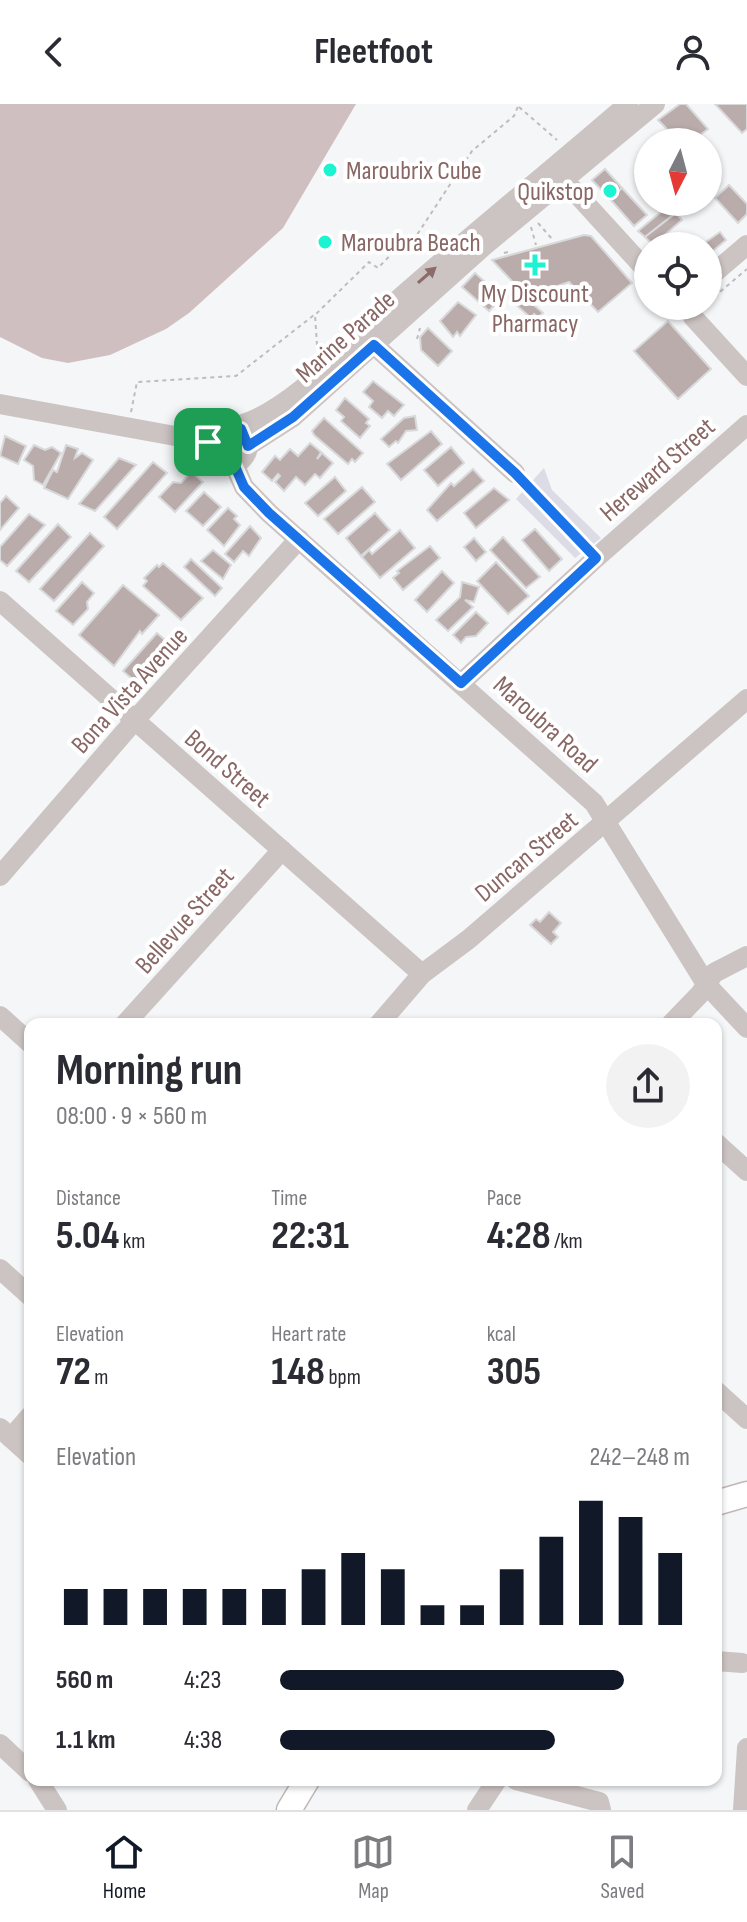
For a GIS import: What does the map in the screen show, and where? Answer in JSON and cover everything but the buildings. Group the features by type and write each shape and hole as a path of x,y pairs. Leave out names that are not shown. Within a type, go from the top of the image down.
{"main road":[{"path":"722,1501 747,1494"},
{"path":"289,1810 303,1786"}],"street":[{"name":"Marine Parade","path":"235,426 252,423 280,406 411,288 628,104"},
{"name":"Marine Parade","path":"248,446 293,417 485,245 655,104"},
{"path":"565,181 634,257"},
{"path":"722,266 747,245"},
{"path":"696,320 747,376"},
{"path":"374,345 515,473"},
{"path":"0,404 208,442"},
{"name":"Hereward Street","path":"461,683 747,425"},
{"path":"235,426 245,434 248,446 244,457 234,464 215,460 208,442 218,427 235,426"},
{"name":"Maroubra Road","path":"234,464 244,487 299,539 594,803 706,984 747,1028"},
{"name":"Bona Vista Avenue","path":"0,876 135,720 299,539"},
{"name":"Bond Street","path":"0,601 422,974"},
{"name":"Duncan Street","path":"384,1018 422,974 469,939 747,699"},
{"name":"Bellevue Street","path":"130,1018 282,850"},
{"path":"676,1018 714,973 747,956"},
{"path":"0,1016 24,1038"},
{"path":"722,1148 747,1171"},
{"path":"0,1269 24,1291"},
{"path":"722,1396 747,1419"},
{"path":"24,1420 6,1433 24,1450"},
{"path":"722,1662 745,1664"},
{"path":"0,1744 24,1766"},
{"path":"743,1810 747,1748"},
{"path":"42,1786 57,1810"},
{"path":"477,1810 493,1786"},
{"path":"540,1786 603,1802"}],"path":[{"path":"130,412 137,382 236,376 315,315 369,262 378,268 400,245 407,250 472,151 514,116 519,105 557,140"},
{"path":"534,219 553,240"},
{"path":"530,223 536,245"},
{"path":"504,253 508,252"},
{"path":"722,290 747,269"},
{"path":"315,315 317,345"},
{"path":"417,339 420,328"},
{"path":"515,473 596,558"}],"shaded area":[{"path":"0,104 356,104 283,228 189,313 166,329 110,355 68,363 42,358 0,337"},
{"path":"544,468 552,490 601,538 575,558 516,499"}],"place":[{"name":"Maroubrix Cube","path":"330,170"},
{"name":"Quikstop","path":"610,191"},
{"name":"Maroubra Beach","path":"325,242"},
{"name":"My Discount Pharmacy","path":"535,265"}],"route":[{"path":"374,345 515,473 596,558 461,683 269,513 244,487 234,464 227,465 215,460 208,449 208,442 209,436 218,427 230,425 241,429 248,446 293,417 374,345"}]}
